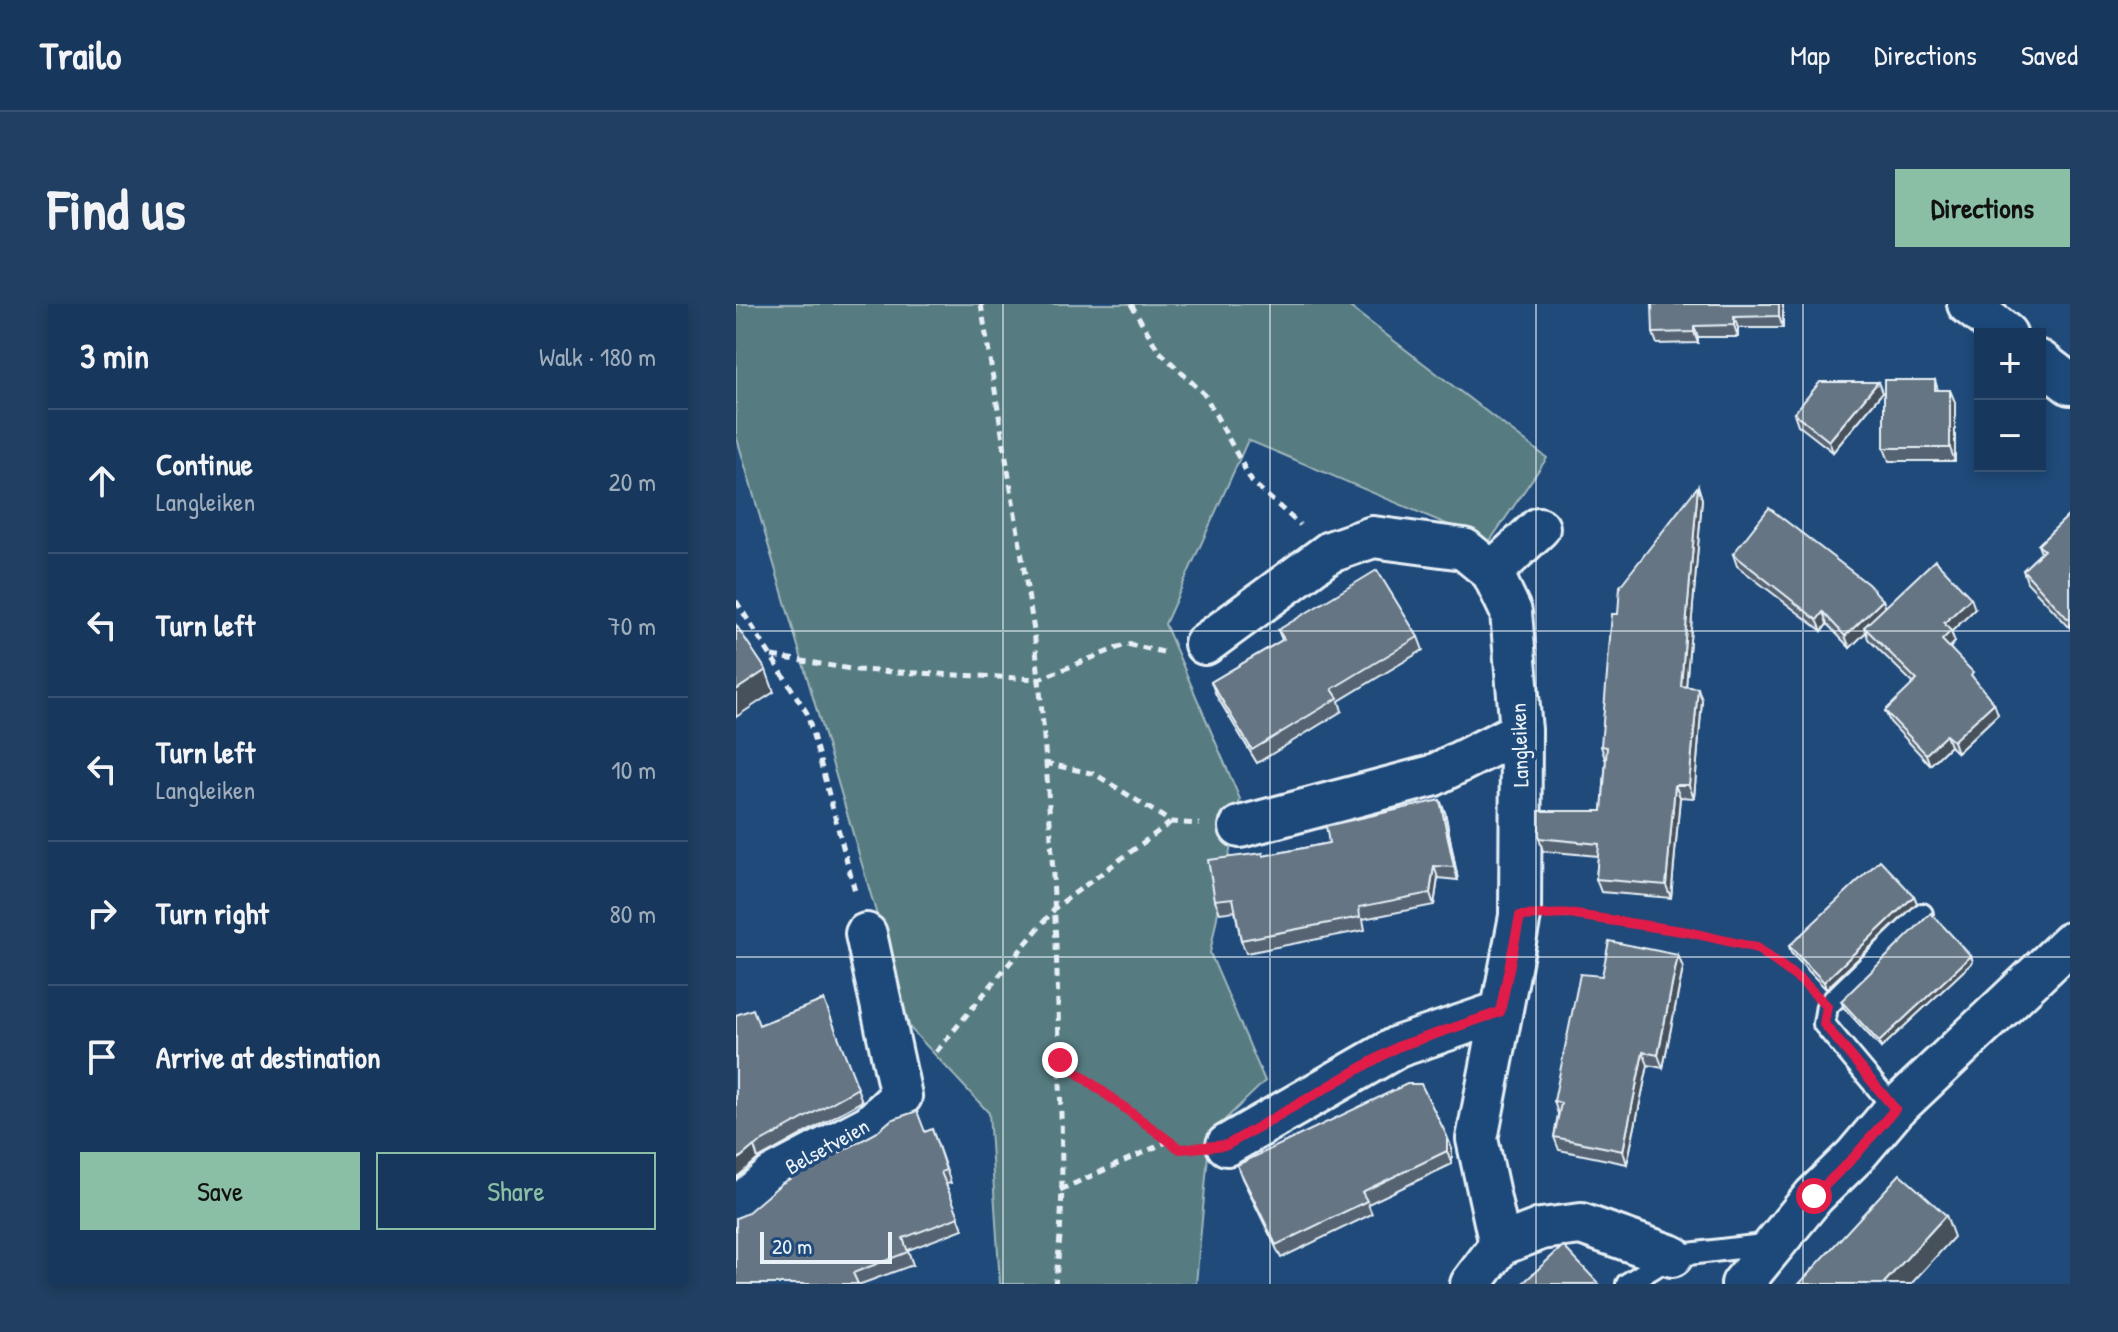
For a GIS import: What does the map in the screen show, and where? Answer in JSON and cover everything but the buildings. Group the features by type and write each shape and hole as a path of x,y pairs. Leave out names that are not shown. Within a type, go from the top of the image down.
{"street":[{"path":"1973,306 1999,328"},
{"path":"2046,366 2070,384"},
{"path":"1492,572 1539,528"},
{"name":"Langleiken","path":"1205,644 1330,552 1373,537 1464,549 1492,572 1511,612 1521,731 1520,916 1477,1139 1500,1245"},
{"path":"1240,827 1432,776 1521,731"},
{"path":"866,934 901,1096"},
{"path":"1742,1284 1814,1196 1855,1156 1895,1109 2070,943"},
{"path":"1227,1145 1397,1047 1500,1012"},
{"name":"Belsetveien","path":"736,1208 773,1176 870,1125 901,1096"},
{"path":"1471,1284 1500,1245 1541,1229 1581,1224 1672,1256"}],"lane":[{"path":"1895,1109 1824,1024 1827,1006 1922,914"},
{"path":"1627,1284 1672,1256 1775,1243"}],"path":[{"path":"981,304 1039,679 1056,907 1060,1190 1059,1260 1055,1284"},
{"path":"1131,304 1158,350 1205,395 1252,482 1330,552"},
{"path":"736,601 807,713 866,934"},
{"path":"772,656 857,670 1039,679 1127,644 1178,656 1205,644"},
{"path":"1045,763 1095,774 1171,822 1240,827"},
{"path":"901,1096 1056,907 1171,822"},
{"path":"1520,916 1569,914 1688,932 1757,948 1803,982 1827,1006"},
{"path":"1060,1060 1180,1149 1227,1145"},
{"path":"1060,1190 1169,1141"}],"green space":[{"path":"736,304 1346,304 1547,458 1489,542 1248,440 1165,624 1240,799 1210,953 1265,1081 1210,1134 1196,1284 1000,1284 989,1113 910,1028 736,435"}],"route":[{"path":"1060,1060 1180,1149 1227,1145 1397,1047 1500,1012 1520,916 1569,914 1688,932 1757,948 1803,982 1827,1006 1824,1024 1895,1109 1855,1156 1814,1196"}]}
